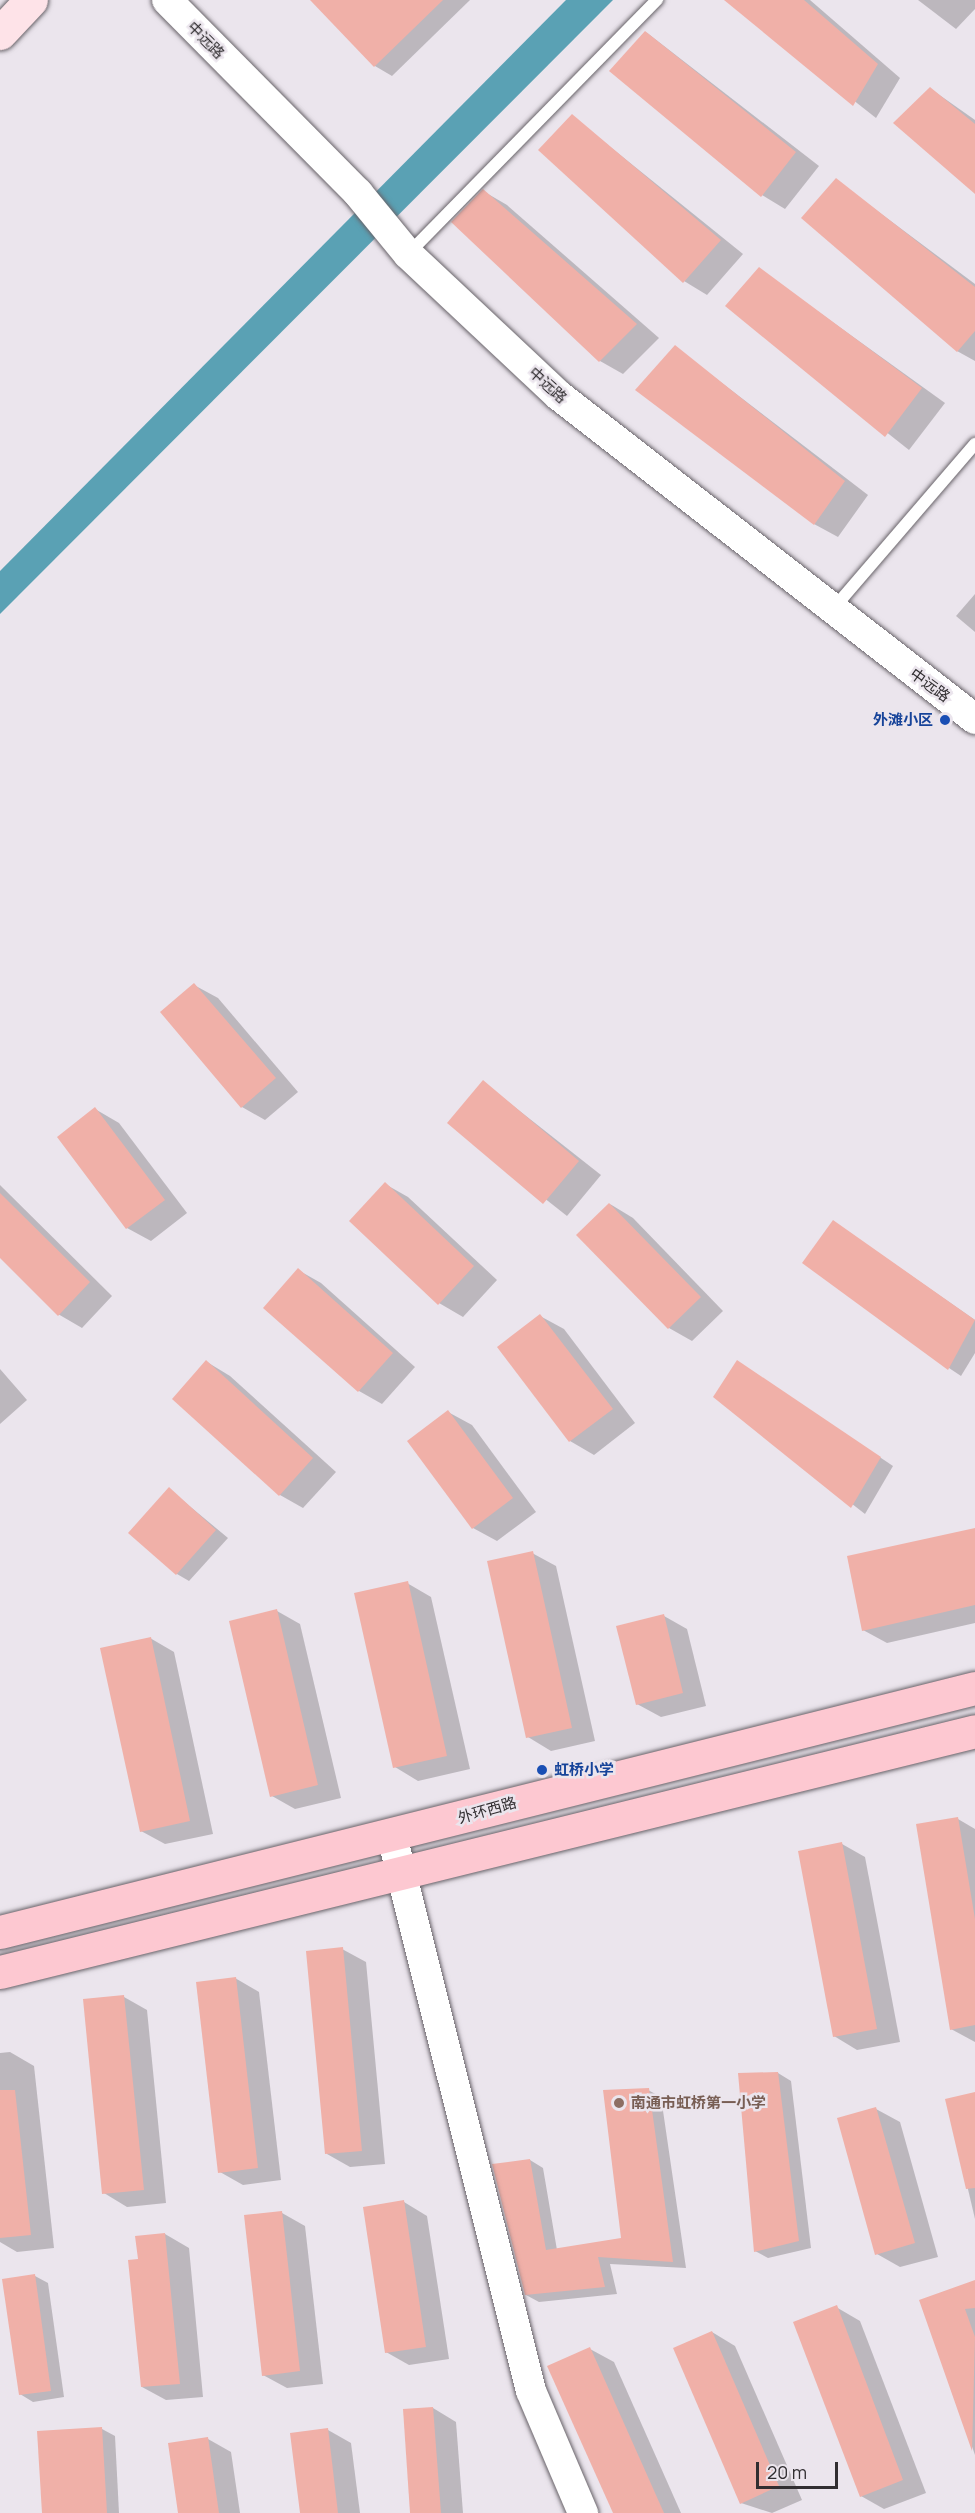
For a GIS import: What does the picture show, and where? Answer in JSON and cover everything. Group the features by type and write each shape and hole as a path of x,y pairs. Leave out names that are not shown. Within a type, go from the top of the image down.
{"main road":[{"path":"0,33 31,0"},
{"name":"外环西路","path":"0,1932 392,1836 975,1688"},
{"path":"0,1972 975,1731"}],"street":[{"name":"中远路","path":"167,0 358,193 401,244 558,395 832,610 975,718"},
{"path":"392,1836 531,2391 583,2513"}],"lane":[{"path":"401,244 657,0"},
{"path":"832,610 975,444"}],"water":[{"path":"566,0 613,0 0,614 0,571"}],"building":[{"path":"310,0 443,0 374,67"},
{"path":"724,0 804,0 878,64 853,106"},
{"path":"645,31 796,152 761,197 609,71"},
{"path":"930,87 975,124 975,194 893,123"},
{"path":"572,114 721,240 683,283 538,150"},
{"path":"836,178 975,287 975,331 957,352 801,218"},
{"path":"483,189 637,324 599,362 451,222"},
{"path":"759,267 922,388 885,437 725,306"},
{"path":"675,345 845,481 814,525 635,390"},
{"path":"194,983 276,1078 241,1108 160,1012"},
{"path":"483,1080 579,1161 543,1204 447,1123"},
{"path":"95,1107 165,1200 126,1229 57,1137"},
{"path":"385,1182 474,1266 438,1305 349,1221"},
{"path":"0,1193 90,1282 58,1316 0,1258"},
{"path":"609,1203 701,1297 668,1329 576,1235"},
{"path":"833,1220 975,1320 948,1370 802,1263"},
{"path":"298,1268 393,1353 358,1392 263,1308"},
{"path":"540,1314 613,1409 569,1442 497,1347"},
{"path":"206,1360 313,1458 279,1496 172,1399"},
{"path":"737,1360 881,1457 851,1508 713,1397"},
{"path":"448,1410 513,1498 472,1529 407,1441"},
{"path":"169,1487 216,1530 176,1575 128,1533"},
{"path":"975,1528 975,1605 862,1631 847,1556"},
{"path":"533,1551 572,1728 526,1738 487,1561"},
{"path":"408,1581 447,1756 393,1768 354,1593"},
{"path":"277,1609 318,1785 270,1797 229,1621"},
{"path":"664,1614 683,1693 636,1705 616,1626"},
{"path":"151,1637 190,1821 140,1832 100,1648"},
{"path":"958,1817 975,1919 975,2025 950,2030 916,1824"},
{"path":"842,1842 877,2029 833,2037 798,1851"},
{"path":"343,1947 362,2151 325,2154 306,1951"},
{"path":"236,1977 258,2168 218,2173 196,1982"},
{"path":"124,1995 144,2190 102,2194 83,1999"},
{"path":"778,2072 799,2241 754,2252 738,2073"},
{"path":"649,2088 673,2262 598,2257 605,2287 525,2295 492,2164 530,2159 546,2250 621,2238 603,2090"},
{"path":"0,2090 15,2090 31,2235 0,2238"},
{"path":"975,2092 975,2188 966,2189 945,2099"},
{"path":"876,2107 915,2243 875,2255 837,2118"},
{"path":"404,2200 426,2347 385,2353 363,2207"},
{"path":"282,2211 300,2371 262,2376 244,2215"},
{"path":"165,2233 180,2384 141,2387 128,2260 138,2259 135,2236"},
{"path":"35,2274 51,2391 19,2395 2,2279"},
{"path":"975,2280 975,2308 965,2309 975,2337 972,2451 919,2300"},
{"path":"837,2305 903,2480 860,2497 793,2322"},
{"path":"712,2331 779,2486 740,2504 673,2348"},
{"path":"590,2347 664,2513 613,2513 547,2366"},
{"path":"433,2407 441,2513 410,2513 403,2409"},
{"path":"102,2427 107,2513 42,2513 37,2431"},
{"path":"328,2428 338,2513 300,2513 290,2433"},
{"path":"208,2437 219,2513 178,2513 168,2443"}],"place":[{"name":"外滩小区","path":"945,720"},
{"name":"虹桥小学","path":"542,1770"},
{"name":"南通市虹桥第一小学","path":"619,2103"}]}
